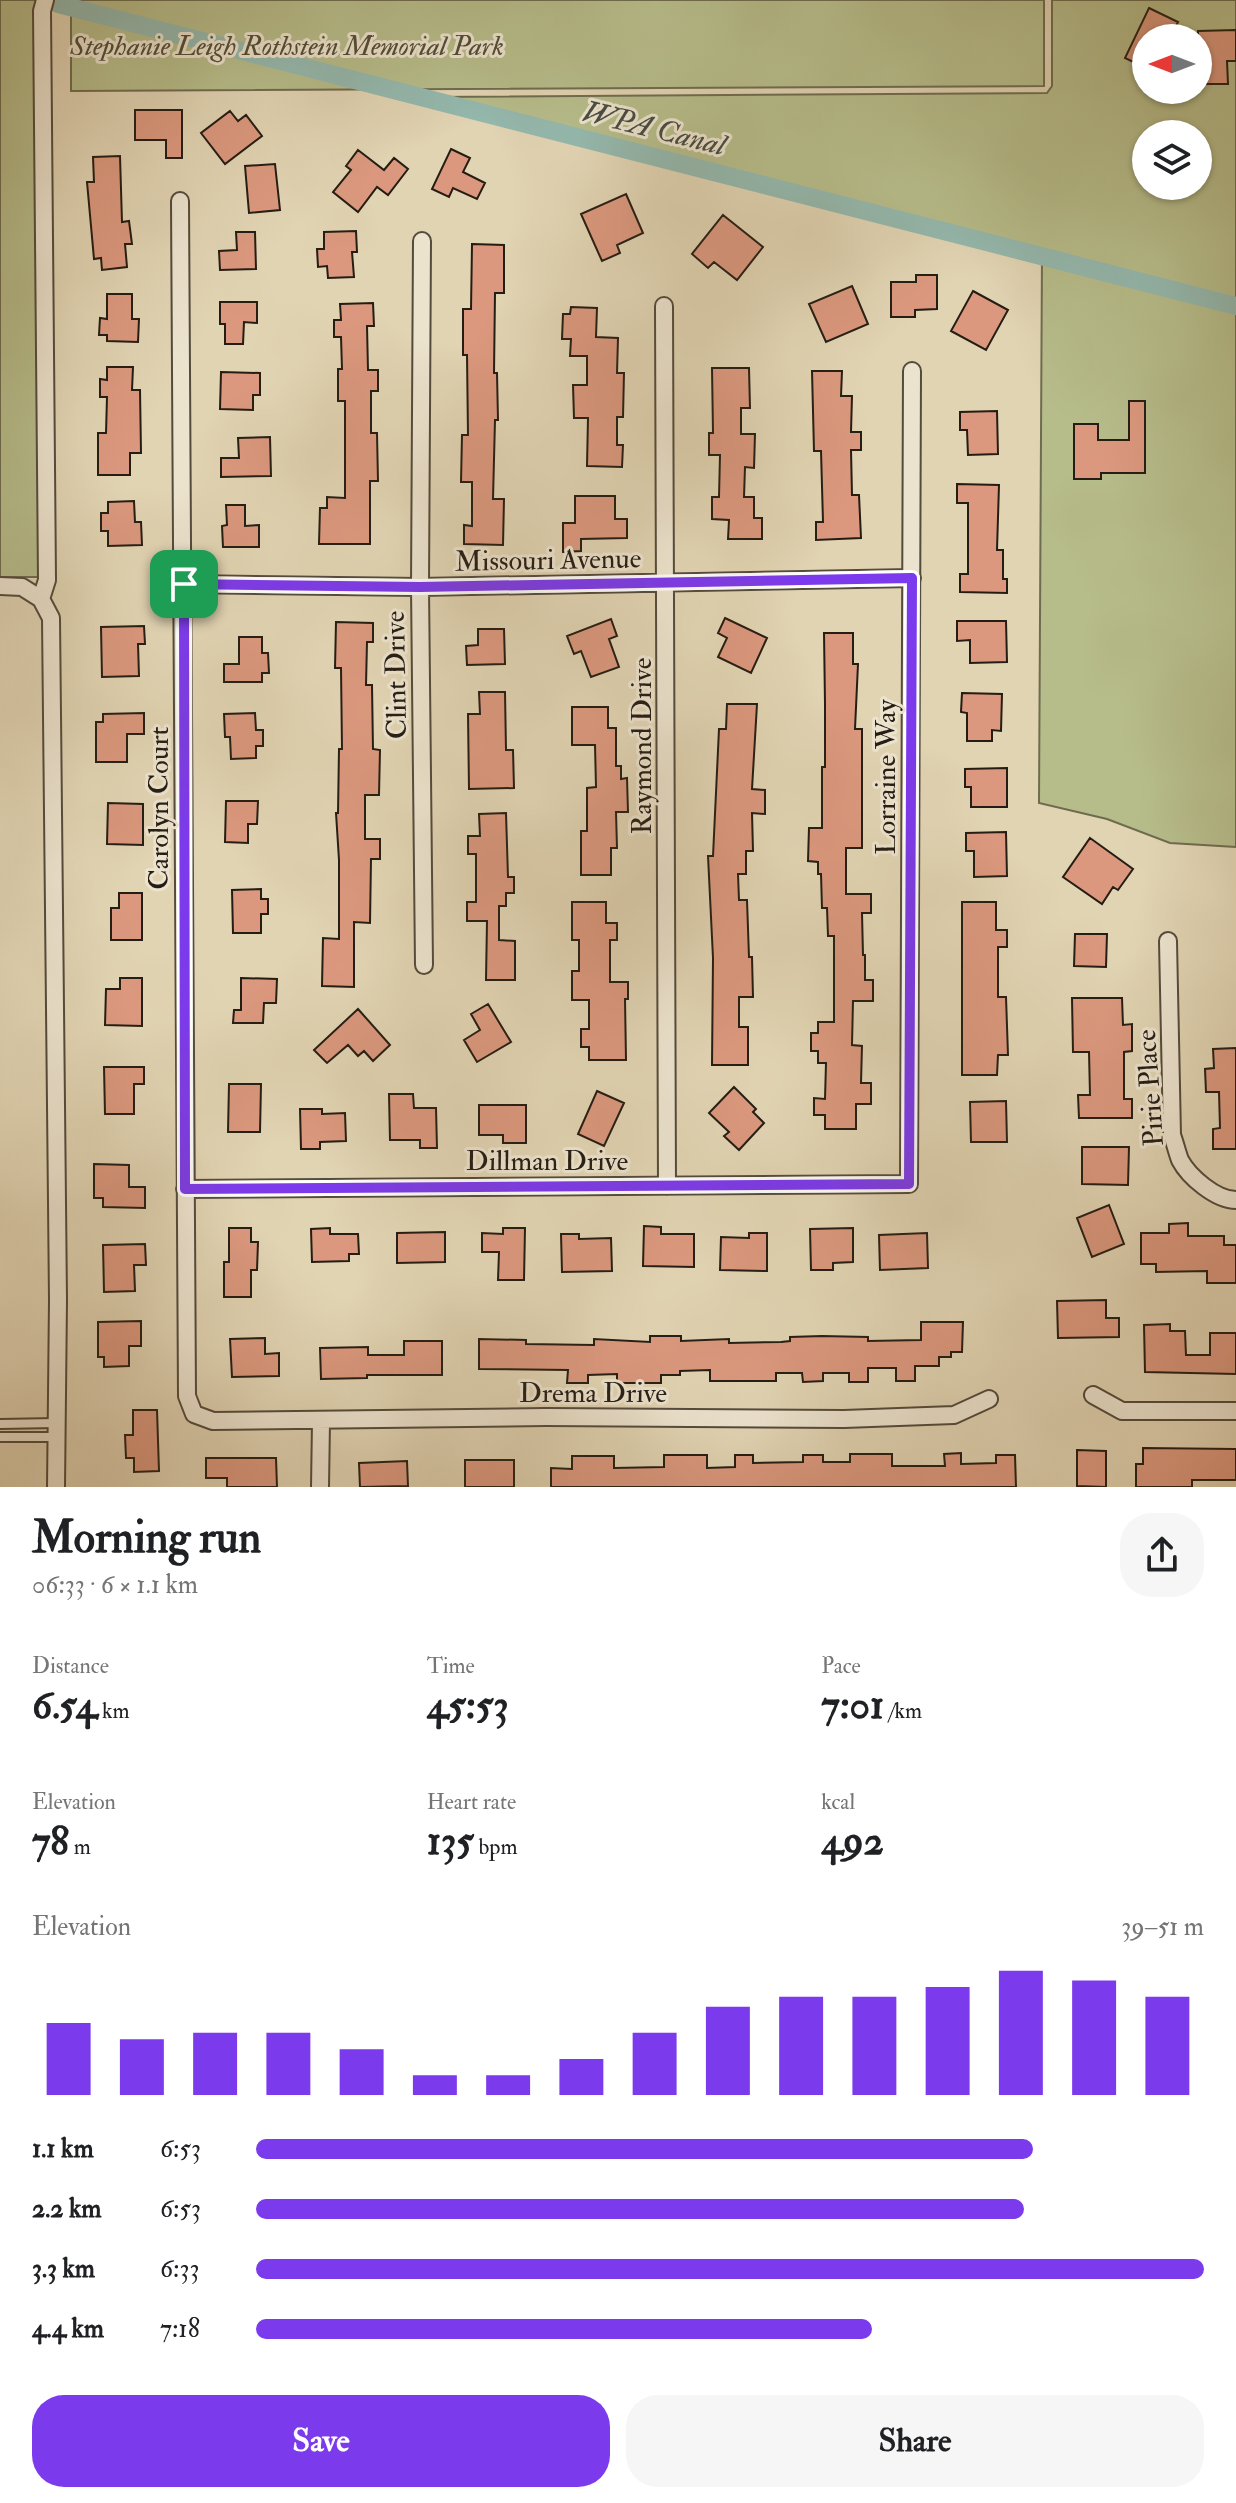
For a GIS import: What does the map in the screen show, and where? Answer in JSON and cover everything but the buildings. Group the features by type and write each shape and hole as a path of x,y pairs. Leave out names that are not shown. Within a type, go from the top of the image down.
{"street":[{"path":"41,599 47,580 42,11 45,0"},
{"name":"Carolyn Court","path":"180,201 187,1396 194,1414"},
{"name":"Clint Drive","path":"422,241 420,587 424,965"},
{"name":"Raymond Drive","path":"664,306 667,1186"},
{"name":"Lorraine Way","path":"909,1184 912,371"},
{"name":"Missouri Avenue","path":"184,584 420,587 912,578"},
{"path":"0,586 22,587 41,599 51,618 58,1286 56,1487"},
{"name":"Pirie Place","path":"1168,941 1172,1135 1181,1162 1205,1187 1229,1200 1236,1200"},
{"name":"Dillman Drive","path":"185,1189 909,1184"},
{"path":"1093,1395 1122,1411 1236,1411"},
{"name":"Drema Drive","path":"194,1414 213,1421 321,1422 546,1417 844,1419 954,1415 989,1399"},
{"path":"320,1487 321,1422"}],"lane":[{"path":"0,1424 56,1430"},
{"path":"0,1437 56,1430"}],"green space":[{"name":"Stephanie Leigh Rothstein Memorial Park","path":"0,0 41,0 41,577 0,577"},
{"name":"Stephanie Leigh Rothstein Memorial Park","path":"71,0 1044,0 1044,86 71,91"},
{"path":"1052,0 1236,0 1236,847 1170,843 1107,819 1039,803 1042,254 433,97 1047,93 1052,86"}],"waterway":[{"name":"WPA Canal","path":"58,4 1236,306"}],"route":[{"path":"912,578 909,1184 185,1189 184,584 420,587 912,578"}]}
